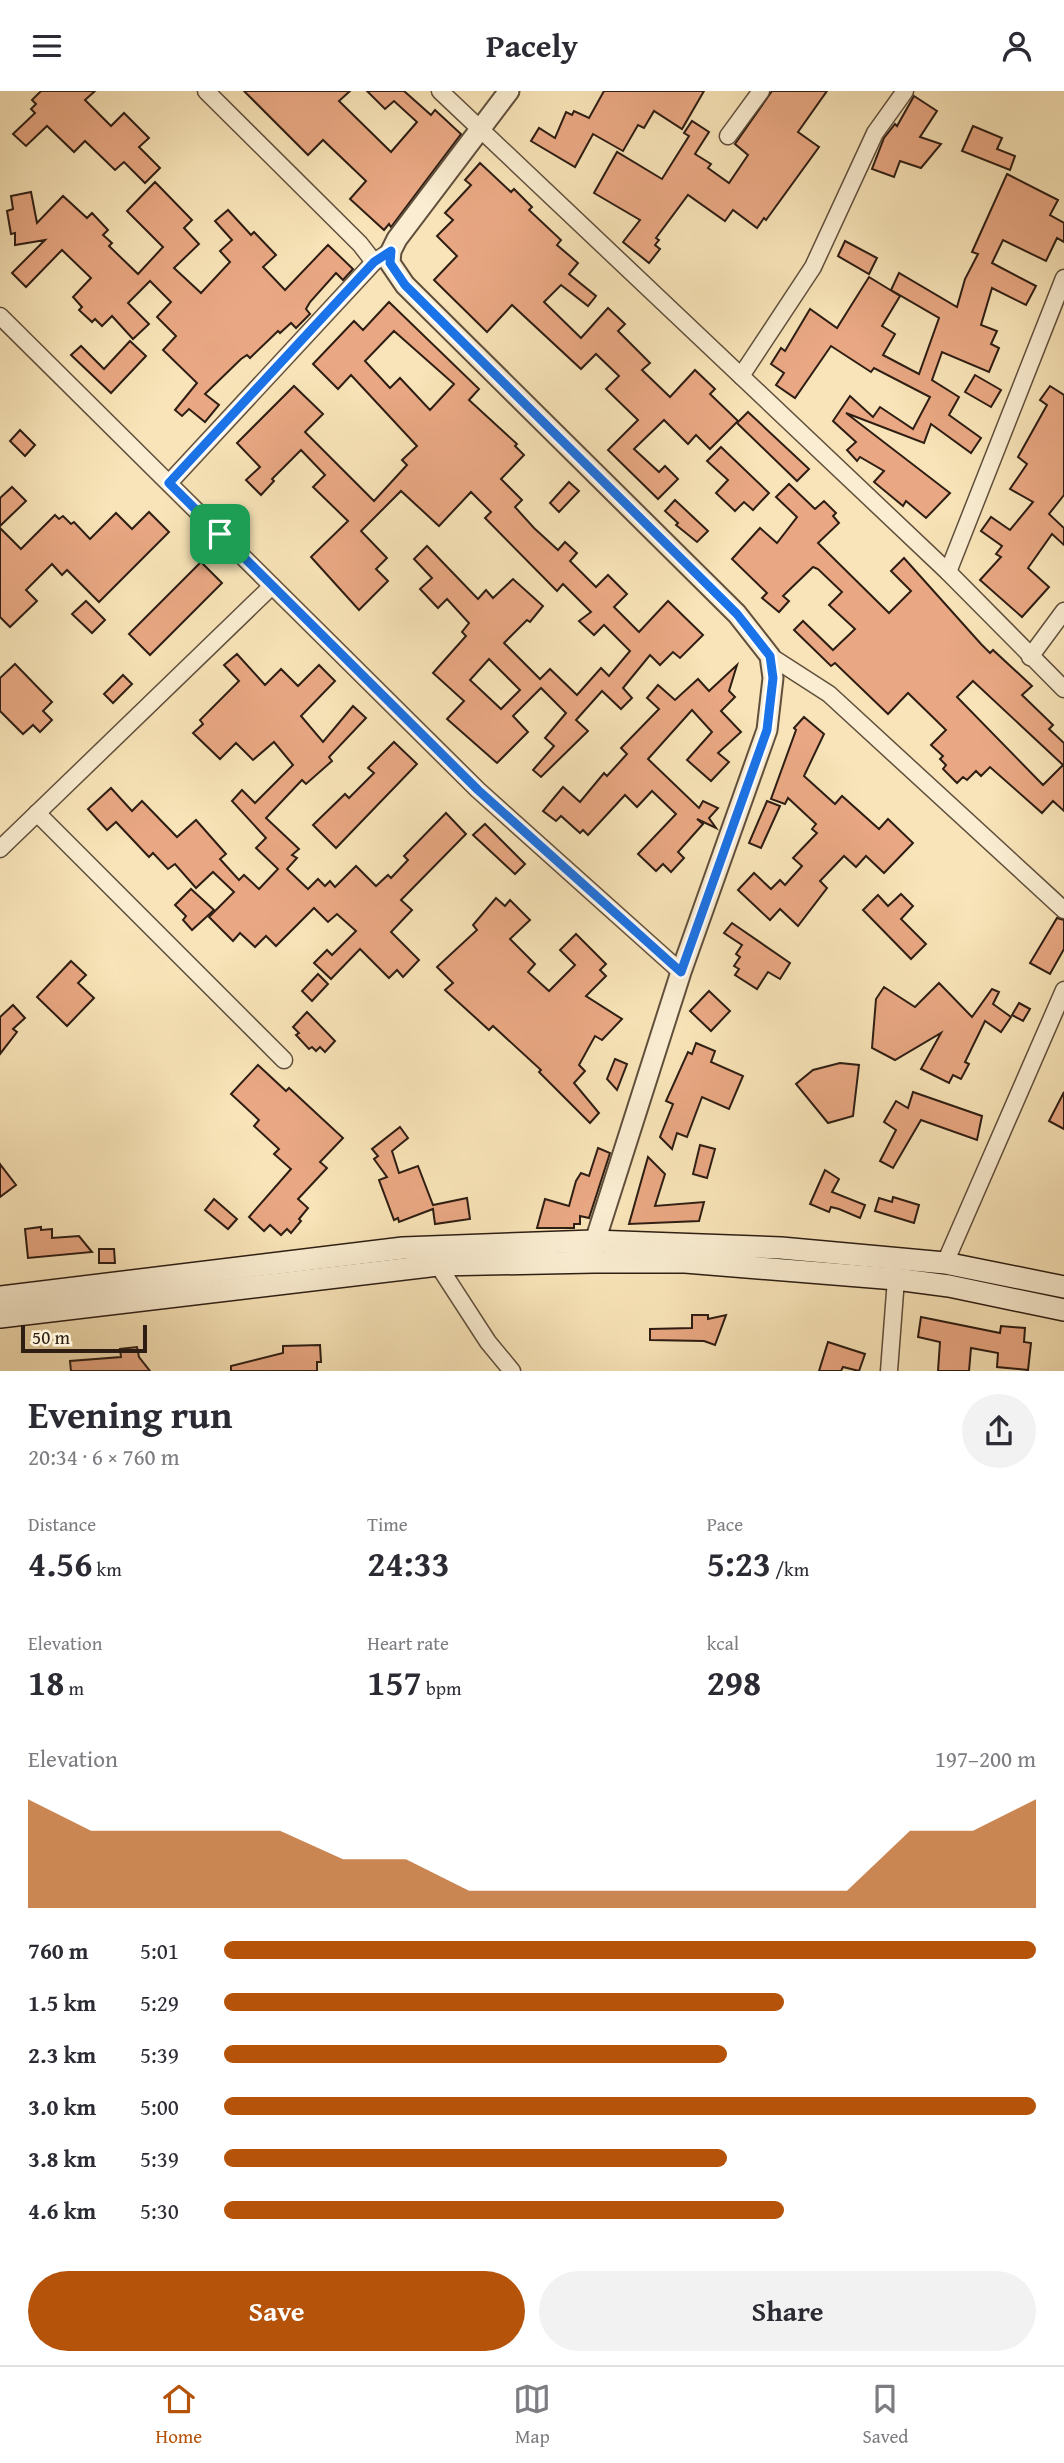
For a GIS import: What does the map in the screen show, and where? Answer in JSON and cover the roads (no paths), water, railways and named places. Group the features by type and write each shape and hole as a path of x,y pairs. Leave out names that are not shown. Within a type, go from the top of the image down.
{"main road":[{"path":"0,1297 403,1248 593,1241 780,1248 944,1263 1064,1287"},
{"path":"0,1317 438,1265 589,1262 685,1262 896,1279 949,1286 1064,1310"}],"street":[{"path":"206,91 360,244 374,262"},
{"path":"440,91 947,572 1064,689"},
{"path":"169,483 374,262 391,251 478,129 509,91"},
{"path":"728,137 761,91"},
{"path":"741,376 813,267 875,133 905,91"},
{"path":"391,251 390,263 405,285 737,614 770,656 829,694 1064,910"},
{"path":"947,572 1064,278"},
{"path":"0,316 478,790 681,972"},
{"path":"0,849 272,586"},
{"path":"1030,657 1064,611"},
{"path":"589,1262 593,1241 681,972 767,730 773,678 770,656"},
{"path":"37,813 284,1060"},
{"path":"944,1263 1064,990"},
{"path":"438,1265 488,1342 512,1371"},
{"path":"889,1371 896,1279"}]}
